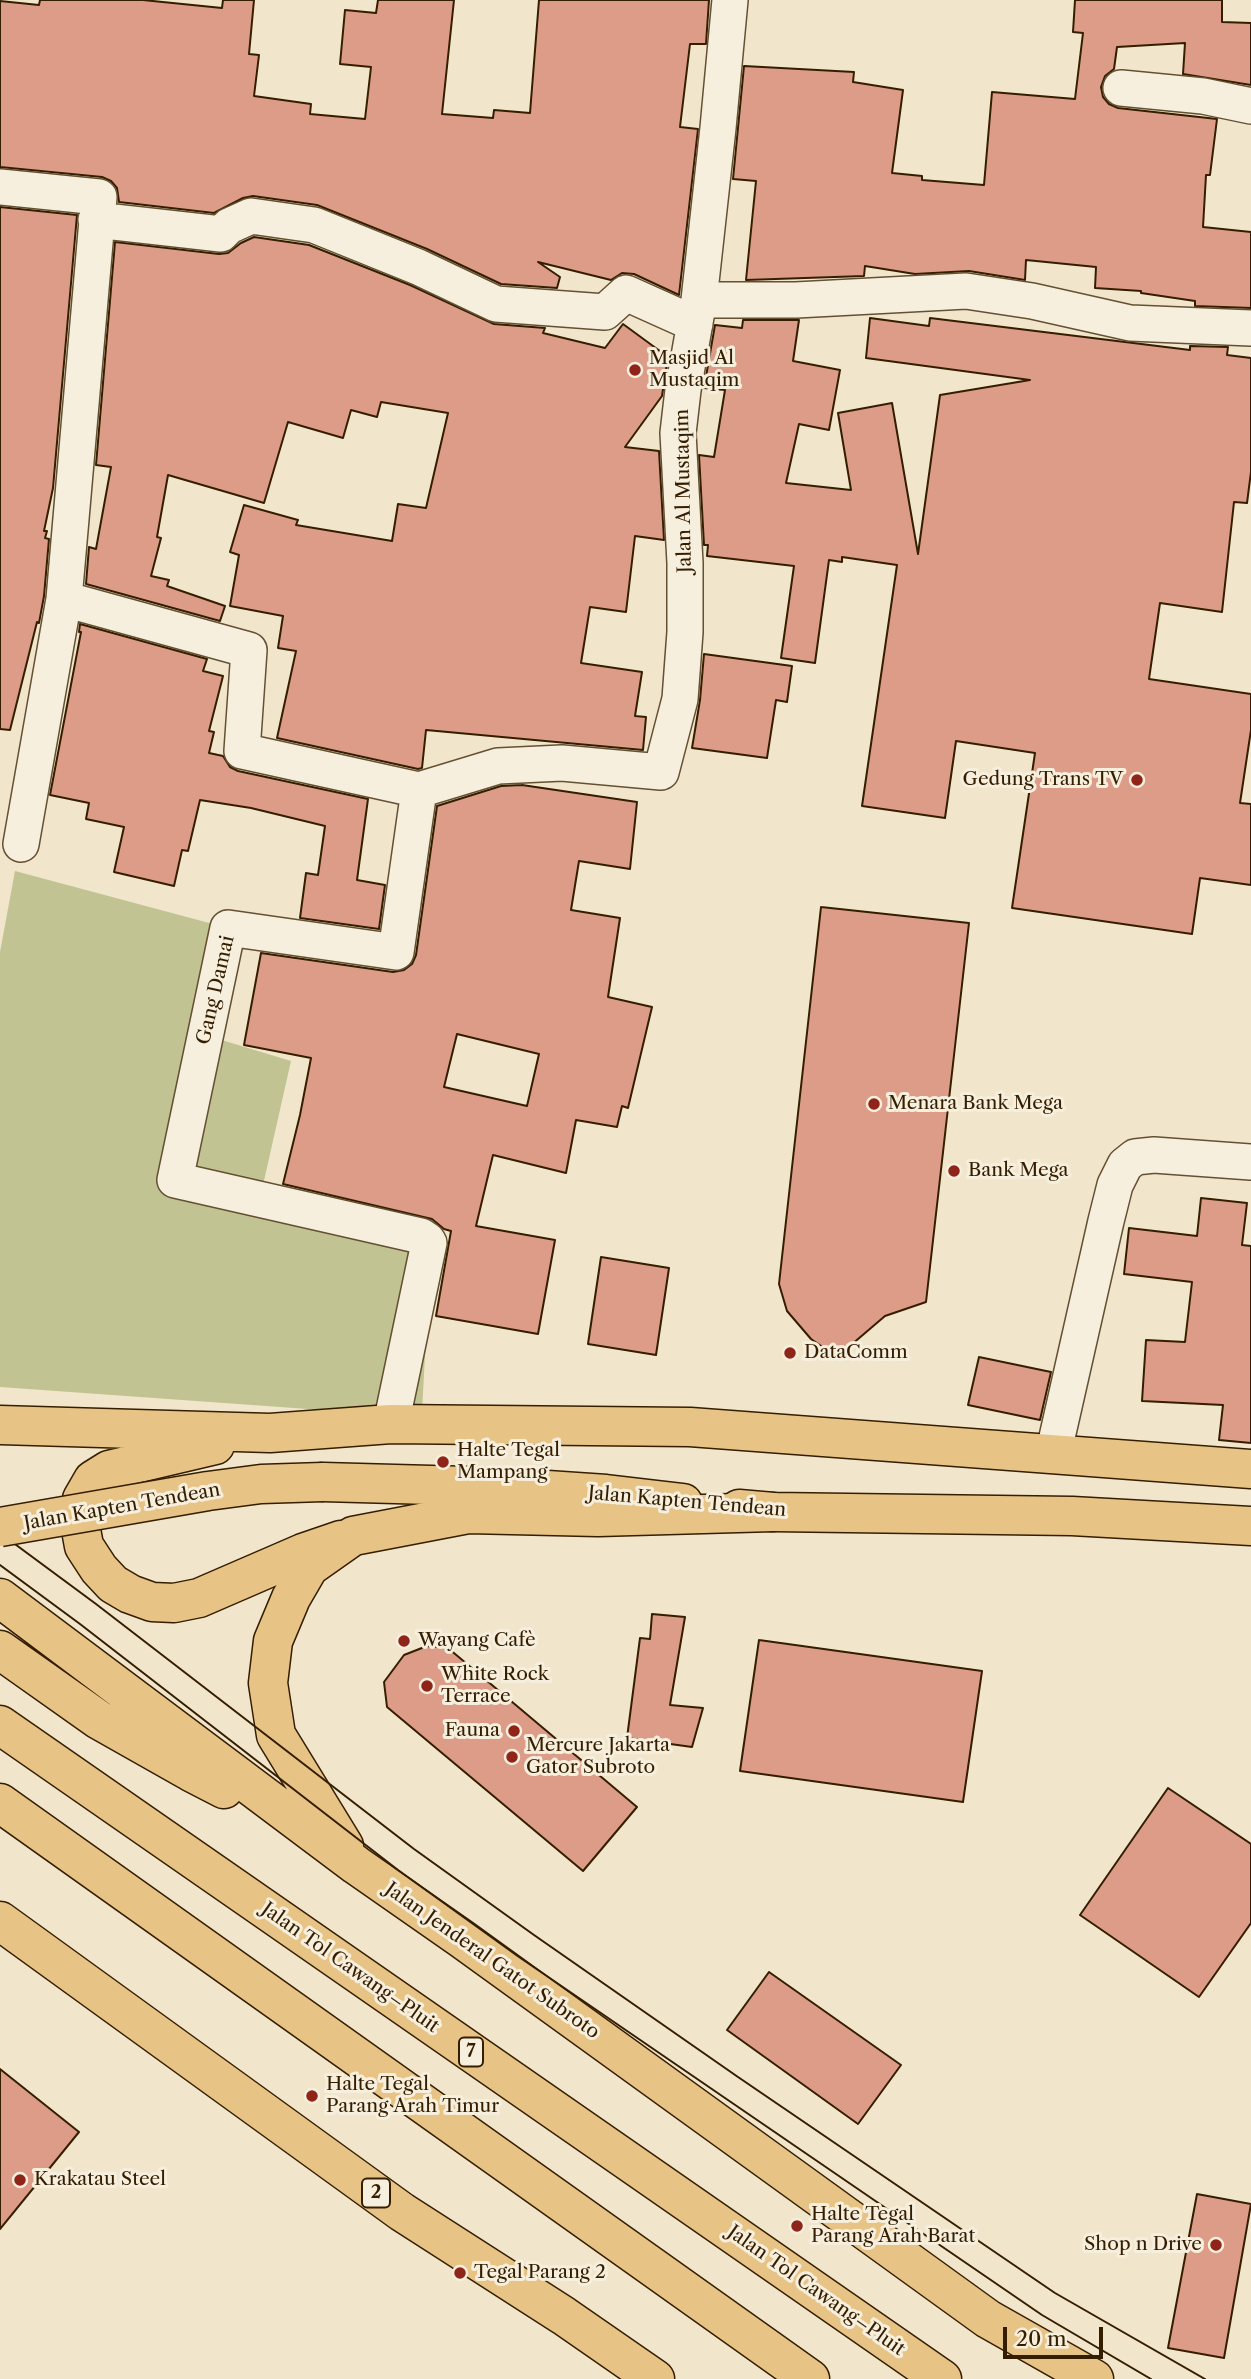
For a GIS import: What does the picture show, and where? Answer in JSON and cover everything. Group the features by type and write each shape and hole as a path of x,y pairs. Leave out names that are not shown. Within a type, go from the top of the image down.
{"main road":[{"path":"0,1425 270,1433 391,1424 690,1427 1251,1469"},
{"path":"270,1433 109,1470 93,1480 82,1499 80,1524 84,1546 99,1569 113,1584 130,1594 152,1602 174,1603 199,1598 303,1553 353,1536 468,1514 598,1517 772,1512"},
{"name":"Jalan Kapten Tendean","path":"0,1527 208,1491 261,1484 323,1482 503,1487 606,1494 772,1512 1072,1516 1251,1527"},
{"path":"353,1536 310,1567 291,1598 272,1640 268,1683 276,1735 356,1865"},
{"name":"Jalan Jenderal Gatot Subroto","path":"0,1598 356,1865 988,2319 1094,2379"},
{"path":"0,1650 99,1720 191,1772 315,1834"},
{"name":"Jalan Tol Cawang–Pluit","path":"0,1725 942,2379"},
{"path":"0,1803 810,2379"},
{"name":"2","path":"0,1921 402,2212 564,2316 655,2379"},
{"name":"Jalan Jenderal Gatot Subroto","path":"988,2319 1049,2379"}],"street":[{"name":"Jalan Al Mustaqim","path":"419,790 498,766 562,763 661,772 681,699 685,563 678,433 697,312 730,0"},
{"path":"1121,88 1203,96 1251,106"},
{"path":"0,187 99,197 64,599 21,845"},
{"path":"96,220 220,234 229,226 251,216 314,225 418,267 496,304 605,312 626,293 697,312 796,300 966,291 1032,301 1130,323 1251,328"},
{"path":"64,599 249,650 243,751 419,790"},
{"name":"Gang Damai","path":"391,1424 429,1243 421,1236 176,1181 174,1178 228,928 396,952 419,790"},
{"path":"1053,1455 1106,1220 1115,1185 1125,1165 1135,1157 1154,1155 1251,1162"}],"green space":[{"path":"15,871 228,928 215,1038 291,1061 261,1194 431,1243 422,1412 392,1415 0,1387 0,952"}],"building":[{"path":"40,0 143,0 222,8 223,0 254,0 249,54 259,55 254,96 311,104 310,114 365,119 371,67 340,64 345,10 376,13 378,0 454,0 442,114 493,118 494,110 530,113 539,0 709,0 706,44 690,44 680,127 698,129 679,295 634,274 622,273 611,280 538,262 560,277 557,288 501,284 427,249 317,205 253,196 243,198 214,213 119,202 117,188 102,177 0,167 0,1 39,5"},
{"path":"1075,0 1222,0 1222,22 1251,23 1251,85 1183,74 1185,43 1117,47 1114,69 1105,76 1101,87 1103,97 1118,108 1217,119 1210,175 1206,175 1203,227 1251,232 1251,308 1195,306 1195,301 1141,291 1095,288 1096,267 1026,260 1025,280 969,271 915,274 865,266 864,276 746,280 756,181 733,179 744,66 854,72 853,82 903,90 892,173 922,176 922,180 984,185 992,92 1075,99 1083,33 1073,32"},
{"path":"0,207 77,215 53,488 44,531 47,531 45,538 49,539 44,596 10,730 0,729"},
{"path":"254,237 309,245 410,285 494,324 545,328 543,333 605,348 623,324 668,357 662,396 625,447 659,451 664,540 635,536 626,612 590,607 581,663 642,672 635,716 646,717 643,750 426,730 422,768 418,769 277,738 296,651 278,648 283,616 230,606 239,555 230,552 244,505 298,520 296,525 392,541 398,504 426,508 448,413 381,402 377,417 351,410 343,438 288,422 264,503 168,475 157,537 161,538 151,576 169,580 167,586 225,606 220,621 86,584 89,547 96,549 111,467 96,465 115,242 219,254 228,253"},
{"path":"870,318 929,326 930,318 1190,350 1190,346 1228,347 1227,355 1251,358 1251,472 1247,503 1234,502 1222,612 1160,603 1149,679 1251,694 1251,730 1240,803 1251,804 1251,885 1200,878 1192,934 1012,908 1035,753 956,741 945,818 862,806 897,565 842,557 842,562 829,560 815,663 781,658 794,566 707,556 708,545 704,545 699,455 714,457 725,390 704,388 715,325 742,328 743,320 799,320 793,361 840,370 829,430 799,424 786,483 851,490 838,413 892,403 918,554 940,395 1030,380 866,358"},
{"path":"80,624 207,659 203,671 223,676 209,731 214,732 209,753 223,756 230,767 368,799 357,880 385,885 379,929 300,918 306,873 318,875 325,826 251,808 200,800 188,851 182,850 174,886 114,872 124,827 86,819 89,803 50,795 81,632"},
{"path":"704,654 792,666 787,702 776,700 767,758 692,748"},
{"path":"522,785 637,802 630,869 579,861 571,910 620,918 608,997 652,1007 628,1108 622,1106 617,1127 576,1120 566,1173 493,1155 476,1226 555,1240 538,1334 436,1316 451,1231 432,1219 283,1184 311,1058 244,1045 261,953 393,972 404,970 412,964 416,955 437,806 501,786","holes":["457,1034 539,1054 527,1106 444,1087"]},
{"name":"Menara Bank Mega","path":"821,907 969,923 926,1302 885,1316 837,1357 811,1339 787,1311 779,1284"},
{"path":"1201,1198 1247,1203 1242,1245 1251,1246 1251,1443 1219,1440 1223,1405 1142,1401 1146,1340 1185,1342 1192,1282 1124,1274 1129,1228 1197,1236"},
{"path":"601,1257 669,1268 656,1355 588,1344"},
{"path":"979,1357 1051,1372 1040,1420 968,1405"},
{"path":"652,1614 685,1617 670,1705 703,1708 692,1747 627,1738 640,1638 650,1639"},
{"path":"759,1640 982,1671 963,1802 740,1771"},
{"name":"Mercure Jakarta Gator Subroto","path":"427,1646 448,1648 637,1807 583,1871 387,1707 384,1682 404,1655"},
{"path":"1168,1788 1251,1844 1251,1923 1199,1997 1080,1915"},
{"path":"769,1972 901,2065 858,2124 727,2030"},
{"name":"Krakatau Steel","path":"0,2069 79,2132 0,2229"},
{"name":"Shop n Drive","path":"1197,2194 1251,2204 1224,2358 1168,2348"}],"tram line":[{"path":"0,1533 414,1849 534,1935 1055,2293 1205,2379"},
{"path":"0,1565 398,1870 519,1957 1042,2315 1151,2379"}],"place":[{"name":"Masjid Al Mustaqim","path":"635,370"},
{"name":"Gedung Trans TV","path":"1137,780"},
{"name":"Menara Bank Mega","path":"874,1104"},
{"name":"Bank Mega","path":"954,1171"},
{"name":"DataComm","path":"790,1353"},
{"name":"Halte Tegal Mampang","path":"443,1462"},
{"name":"Wayang Cafè","path":"404,1641"},
{"name":"White Rock Terrace","path":"427,1686"},
{"name":"Fauna","path":"514,1731"},
{"name":"Mercure Jakarta Gator Subroto","path":"512,1757"},
{"name":"Halte Tegal Parang Arah Timur","path":"312,2096"},
{"name":"Krakatau Steel","path":"20,2180"},
{"name":"Halte Tegal Parang Arah Barat","path":"797,2226"},
{"name":"Shop n Drive","path":"1216,2245"},
{"name":"Tegal Parang 2","path":"460,2273"}]}
